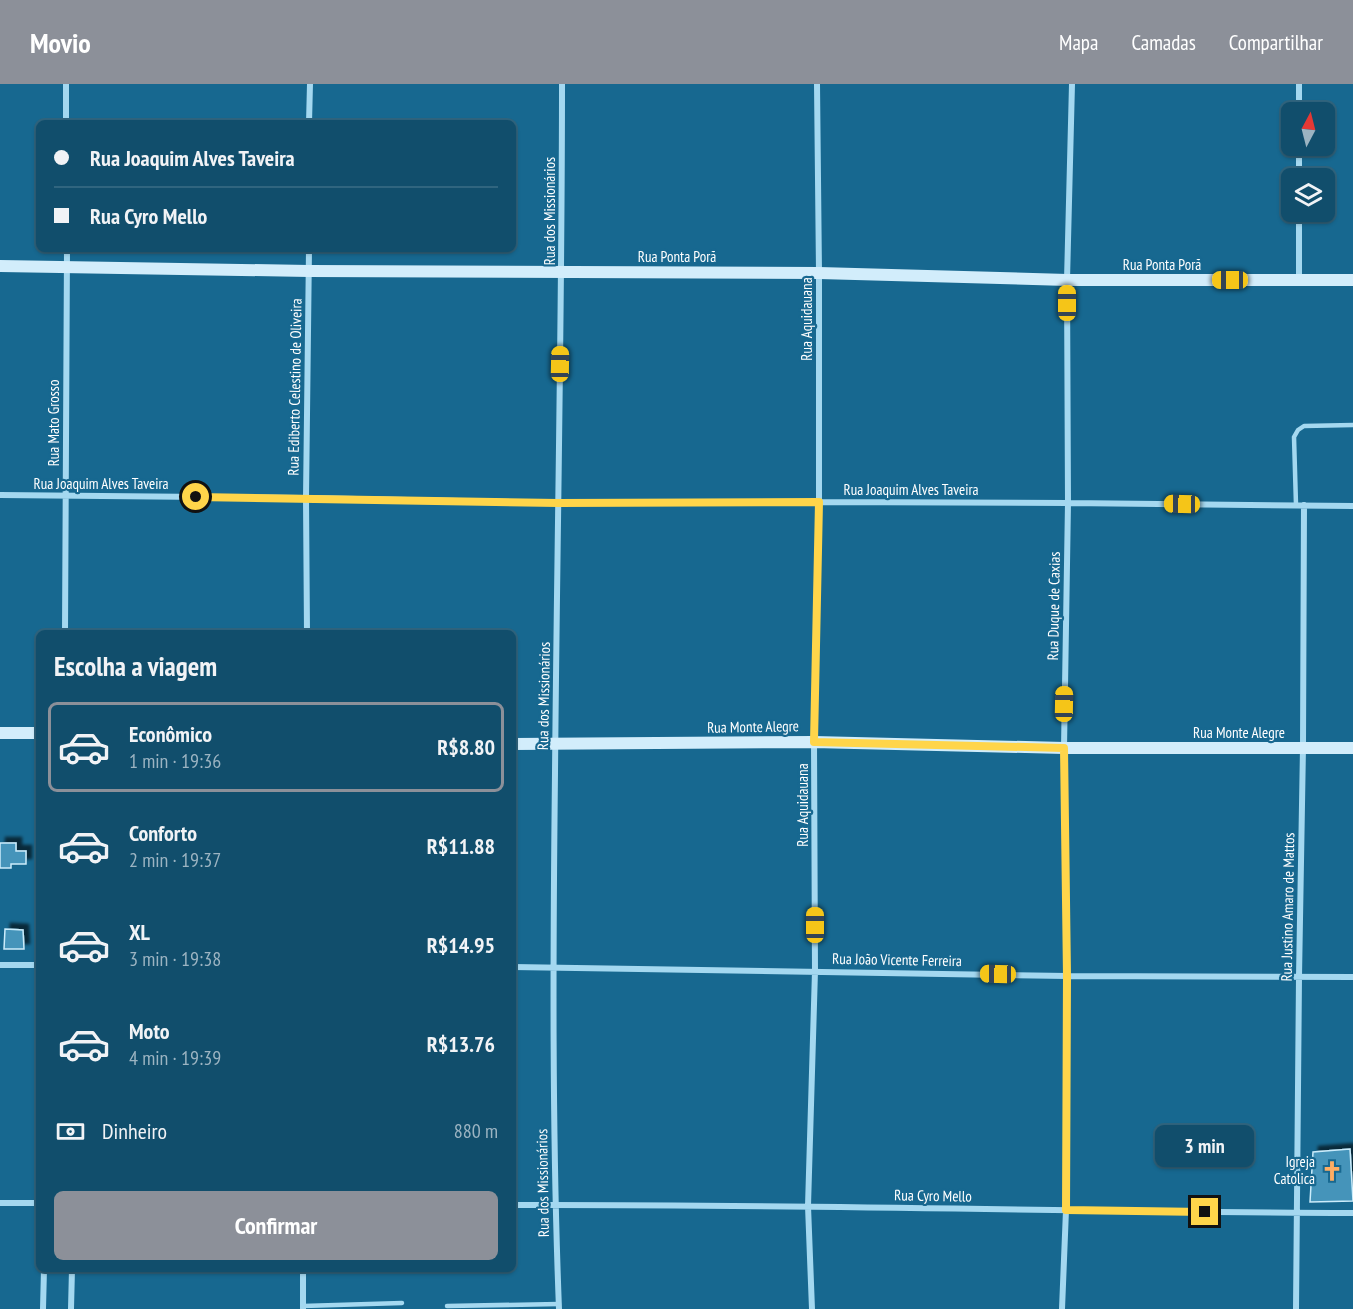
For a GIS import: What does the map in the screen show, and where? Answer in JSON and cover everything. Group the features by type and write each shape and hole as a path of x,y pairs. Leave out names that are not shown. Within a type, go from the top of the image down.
{"street":[{"path":"66,84 66,120"},
{"path":"309,120 310,84"},
{"name":"Rua dos Missionários","path":"559,1307 555,1205 553,967 562,271 562,84"},
{"name":"Rua Aquidauana","path":"812,1309 808,1206 815,971 814,742 819,502 817,84"},
{"name":"Rua Duque de Caxias","path":"1062,1309 1066,1210 1067,976 1064,748 1068,502 1067,280 1072,84"},
{"path":"1299,84 1299,102"},
{"path":"1299,222 1299,280"},
{"name":"Rua Mato Grosso","path":"64,630 67,252"},
{"name":"Rua Ediberto Celestino de Oliveira","path":"307,630 309,252"},
{"name":"Rua Ponta Porã","path":"0,266 309,271 819,273 1067,280 1353,280"},
{"name":"Rua Joaquim Alves Taveira","path":"0,495 558,503 1068,502 1353,506"},
{"name":"Rua Justino Amaro de Mattos","path":"1296,1309 1303,747 1300,505"},
{"path":"0,733 36,733"},
{"name":"Rua Monte Alegre","path":"516,744 814,742 1064,748 1353,748"},
{"path":"0,965 36,965"},
{"name":"Rua João Vicente Ferreira","path":"516,967 1067,976 1353,977"},
{"path":"0,1203 36,1203"},
{"name":"Rua Cyro Mello","path":"516,1205 1353,1213"},
{"path":"43,1309 44,1272"},
{"path":"71,1309 72,1272"},
{"path":"303,1272 303,1307"}],"lane":[{"path":"1300,505 1294,437 1298,430 1304,426 1353,425"},
{"path":"303,1307 402,1304"},
{"path":"447,1306 559,1307"}],"building":[{"path":"0,843 16,843 16,851 26,851 26,864 11,864 11,868 0,868"},
{"path":"5,929 23,930 24,949 4,949"},
{"name":"Igreja Catolica","path":"1350,1149 1353,1201 1310,1202 1313,1152"}],"place":[{"name":"Igreja Catolica","path":"1332,1171"}],"route":[{"path":"196,497 558,503 819,502 814,742 1064,748 1067,976 1066,1210 1205,1212"}]}
